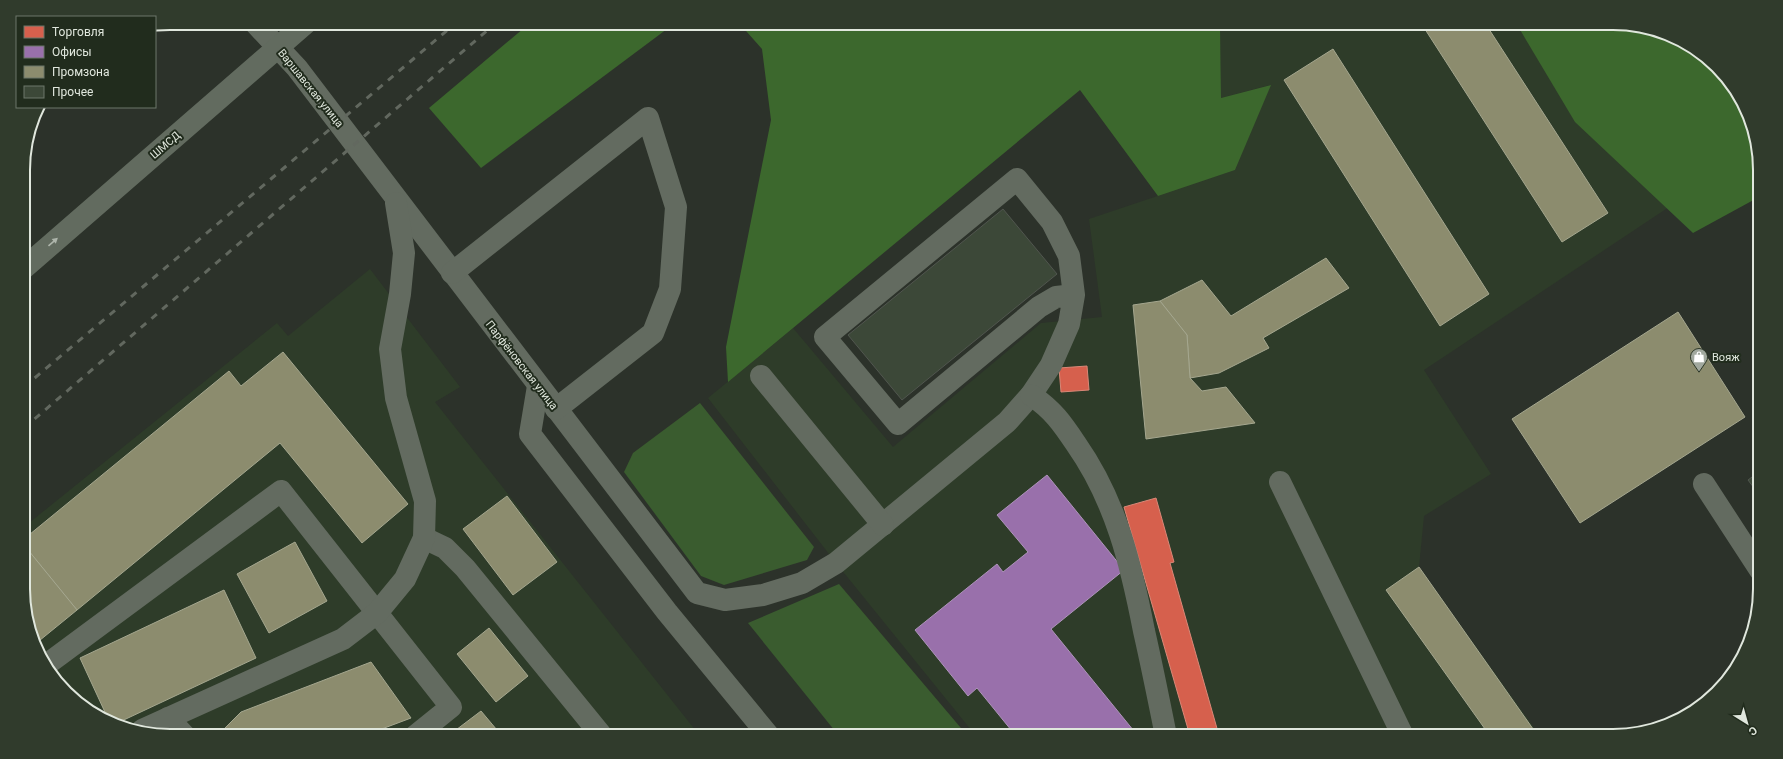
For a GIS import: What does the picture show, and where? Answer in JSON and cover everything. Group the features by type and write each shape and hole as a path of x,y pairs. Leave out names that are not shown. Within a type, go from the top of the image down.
{"main road":[{"name":"ШМСД","path":"30,244 280,30"},
{"name":"ШМСД","path":"30,263 298,30"}],"street":[{"name":"Варшавская улица","path":"262,30 297,68 349,136"},
{"path":"452,273 648,118 676,207 670,289 653,333 556,409"},
{"name":"Парфёновская улица","path":"349,136 396,200 697,593 725,600 763,595 802,582 836,563 883,525"},
{"path":"761,376 883,525 1007,422 1031,395 1051,364 1069,324 1074,295 1069,256 1052,222 1017,179 825,337 898,424 1039,307 1056,297 1074,295"},
{"path":"149,727 343,640 377,613 405,579 424,538 425,501 396,398 390,349 400,294 404,253 396,200"},
{"path":"538,386 530,434 667,612 763,729"},
{"path":"1031,395 1058,417 1087,459 1114,515 1131,568 1165,729"},
{"path":"1280,482 1400,729"},
{"path":"1704,484 1753,559"},
{"path":"51,662 281,492 451,707 424,729"},
{"path":"424,538 445,548 465,568 596,729"},
{"path":"168,718 178,729"}],"shaded area":[{"path":"1220,30 1558,30 1672,205 1424,370 1491,474 1424,516 1419,567 1535,729 970,729 836,563 708,398 793,328 893,447 1041,323 1102,317 1089,219 1235,170 1270,85 1221,98"},
{"path":"370,269 460,387 435,402 694,729 161,729 134,724 116,718 85,700 71,688 49,659 41,643 35,625 31,607 30,589 30,522 277,323 288,336"}],"green space":[{"path":"522,30 666,30 481,168 429,108"},
{"path":"745,30 1220,30 1221,98 1271,85 1235,170 1158,196 1080,90 728,382 726,347 771,120 762,49"},
{"path":"1520,30 1613,30 1631,31 1658,37 1683,49 1698,59 1712,71 1734,100 1742,116 1752,152 1753,200 1693,233 1575,122"},
{"path":"700,403 814,547 807,560 724,585 701,576 624,472 633,453"},
{"path":"839,584 962,729 833,729 748,623"}],"building: Торговля":[{"path":"1087,366 1089,390 1061,392 1059,368"},
{"path":"1156,498 1174,562 1170,563 1217,729 1188,729 1124,507"}],"building: Офисы":[{"path":"1047,475 1124,570 1051,629 1132,729 1010,729 977,688 968,696 915,630 997,564 1003,572 1028,552 997,515"}],"building: Промзона":[{"path":"1426,30 1490,30 1608,213 1562,242"},
{"path":"1333,49 1489,294 1440,326 1284,80"},
{"path":"1326,258 1349,288 1263,338 1269,348 1219,373 1190,378 1187,335 1160,301 1202,280 1231,316"},
{"path":"1160,301 1187,335 1190,378 1202,391 1226,387 1255,423 1146,439 1133,305"},
{"path":"1678,312 1745,417 1580,523 1512,419"},
{"path":"283,352 408,504 362,543 280,443 77,610 30,552 30,534 229,371 241,386"},
{"path":"507,496 557,562 513,595 463,529"},
{"path":"295,542 327,601 269,633 237,574"},
{"path":"30,552 77,610 40,640 31,607"},
{"path":"1419,567 1533,729 1485,729 1386,590"},
{"path":"224,590 256,658 123,720 105,713 80,658"},
{"path":"489,628 528,676 496,702 457,654"},
{"path":"371,662 411,718 382,729 224,729 241,712"},
{"path":"481,711 496,729 457,729"}],"building: Прочее":[{"path":"1003,209 1057,274 902,400 848,335"},
{"path":"1753,476 1753,487 1748,480"}],"railway":[{"path":"30,382 448,30"},
{"path":"30,423 488,30"}],"place":[{"name":"Вояж","path":"1699,372"}]}
